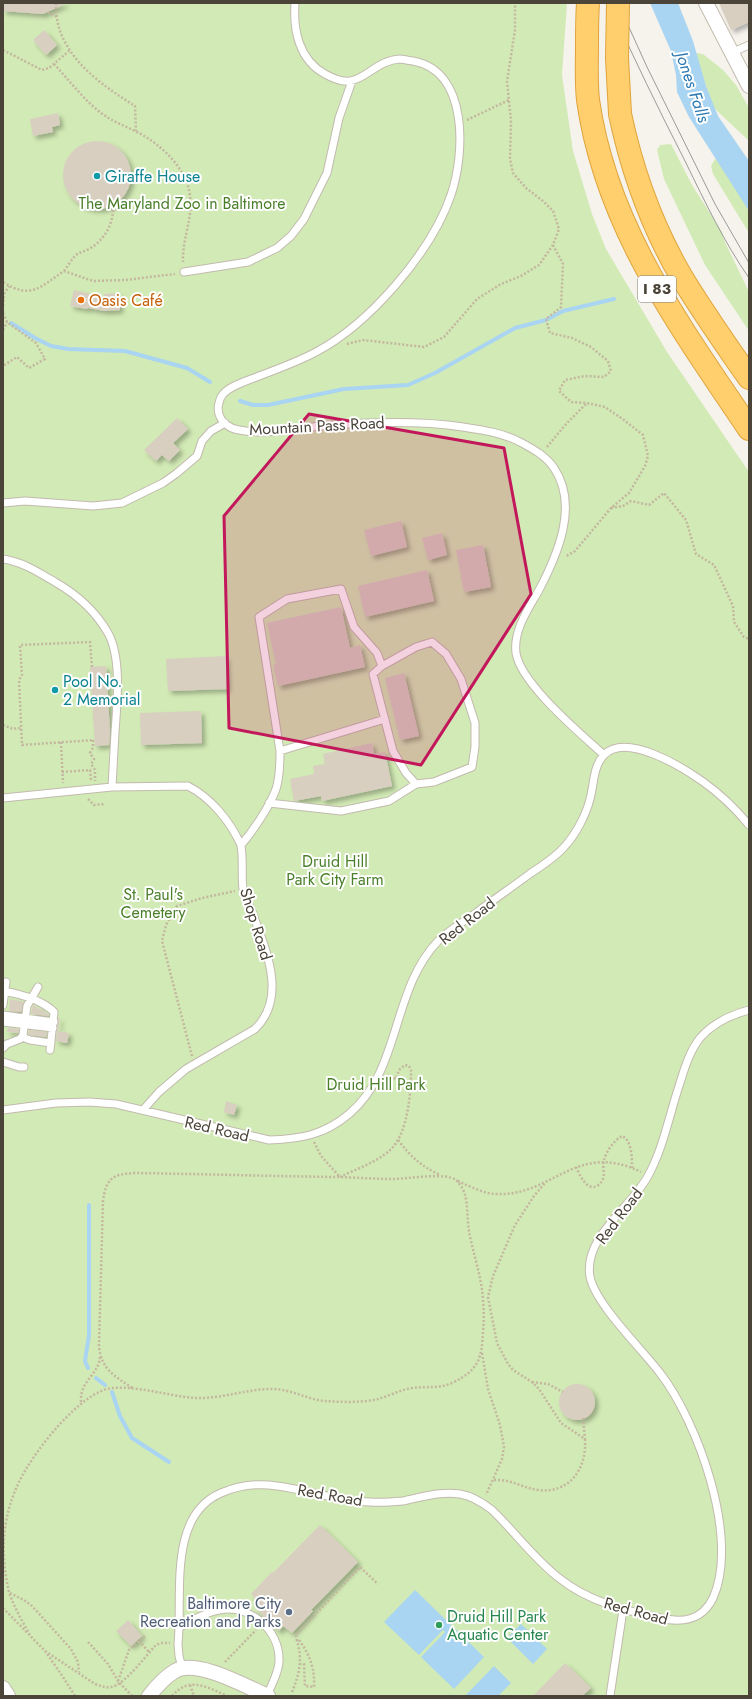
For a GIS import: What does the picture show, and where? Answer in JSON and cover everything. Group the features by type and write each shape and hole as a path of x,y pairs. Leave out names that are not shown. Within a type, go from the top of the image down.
{"highway":[{"name":"I 83","path":"588,3 588,100 596,137 610,188 624,226 659,292 749,429"},
{"name":"I 83","path":"618,3 617,58 620,114 637,180 665,247 682,277 749,378"}],"street":[{"path":"706,3 749,86"},
{"path":"148,1696 176,1670 198,1667 267,1696"},
{"path":"3,1688 8,1696"}],"lane":[{"path":"295,3 296,30 303,53 317,70 334,79 352,81"},
{"path":"731,53 749,45"},
{"path":"3,503 25,501 93,506 122,503 163,483 197,456 202,441 211,431 225,423 219,415 218,404 222,395 236,385 317,352 342,336 364,318 388,294 406,272 438,224 451,196 457,172 459,124 456,101 447,84 437,71 420,62 400,59 380,63 352,81 339,118 327,173 304,219 291,236 278,248 248,262 184,272"},
{"name":"Mountain Pass Road","path":"225,423 235,430 247,431 271,431 334,425 393,422 446,425 491,431 518,440 541,454 553,467 562,486 566,505 562,533 555,558 523,617 516,639 516,653 522,671 534,688 604,755"},
{"path":"3,558 17,561 63,586 98,617 108,634 116,668 117,699 112,787"},
{"path":"241,845 255,827 269,803 276,789 280,770 280,751 259,617 288,599 341,589 354,627 377,653 382,666"},
{"path":"269,803 341,811 389,801 416,784 434,782 472,767 475,747 475,722 461,679 446,654 432,642 416,647 382,666 373,674 393,751 406,773 416,784"},
{"path":"280,751 385,719"},
{"path":"604,755 612,750 624,746 641,749 660,757 702,780 723,798 749,825"},
{"name":"Red Road","path":"3,1110 56,1103 89,1102 116,1104 269,1140 311,1136 326,1130 344,1119 359,1106 369,1094 385,1060 412,980 428,953 439,940 456,926 564,848 572,837 588,805 596,768 604,755"},
{"name":"Shop Road","path":"3,798 112,787 188,786 198,791 220,812 241,845 244,889 272,976 273,987 267,1013 255,1029 194,1064 173,1080 143,1110"},
{"path":"3,1006 6,982"},
{"path":"22,1037 31,999 38,987"},
{"path":"3,1048 7,1044 22,1037 50,1046 54,1012 31,999 4,992"},
{"name":"Red Road","path":"182,1668 179,1656 181,1562 186,1533 191,1520 198,1510 216,1495 228,1489 258,1485 275,1486 349,1500 384,1503 449,1493 461,1494 482,1503 504,1521 546,1567 559,1578 587,1596 623,1610 676,1622 690,1620 701,1613 710,1604 720,1577 721,1543 719,1519 707,1470 696,1440 673,1392 660,1372 609,1312 591,1279 590,1266 592,1253 607,1227 634,1196 648,1176 658,1152 684,1071 700,1039 722,1020 749,1010"},
{"path":"3,1015 25,1021 53,1025"},
{"path":"3,1022 25,1021"},
{"path":"3,1062 18,1067 24,1067"},
{"path":"180,1627 207,1614 226,1609 242,1610 258,1618 271,1633 278,1653 278,1669 267,1696"},
{"path":"610,1696 623,1610"}],"path":[{"path":"56,3 57,17 64,40 70,50 98,80 136,106 136,131"},
{"path":"317,352 363,340 424,347 444,337 477,300 501,284 521,276 538,265 553,245 559,229 553,211 526,188 513,173 510,159 511,121 507,81 515,30 515,3"},
{"path":"48,12 57,17"},
{"path":"3,50 42,70 50,68 70,50"},
{"path":"54,64 100,112 116,123 136,131 162,149 176,164 185,179 190,194 192,210 184,243 184,272 125,280 93,281 64,271"},
{"path":"459,124 509,100"},
{"path":"3,282 14,289 27,292 38,288 64,271 74,257 89,249 106,233 114,215 113,205"},
{"path":"553,245 563,264 562,296 561,307 546,319 550,333 572,338 591,347 608,361 611,371 604,377 586,376 565,380 559,392 571,402 587,403 605,407 624,420 643,435 648,456 645,466 628,493 611,508 575,551 564,558 555,558"},
{"path":"3,306 3,294 9,286"},
{"path":"3,313 6,323 36,343 45,359 29,368 17,357 3,366"},
{"path":"3,330 6,323"},
{"path":"541,454 566,424 587,403"},
{"path":"611,508 623,506 631,501 649,505 664,493 686,520 696,554 714,565 732,606 734,622 744,637 749,639"},
{"path":"62,772 90,770 91,782 95,782 94,770 91,764 94,759 90,753 93,748 94,740 22,744 19,680 22,675 20,645 90,642 92,667"},
{"path":"3,725 13,729 21,728"},
{"path":"61,742 64,792"},
{"path":"97,805 105,804"},
{"path":"194,1064 162,941 166,925 177,906 202,898 244,889"},
{"path":"340,1177 388,1153 398,1140 409,1103 411,1070 409,1066 402,1066 396,1079 380,1072"},
{"path":"576,1167 584,1182 589,1186 594,1187 599,1185 604,1174 603,1161 613,1143 622,1136 625,1137 628,1142 632,1168"},
{"path":"398,1140 409,1155 426,1168 440,1175 451,1177 456,1181 494,1194 523,1190 545,1183 576,1167 603,1161 632,1168 648,1176"},
{"path":"314,1143 321,1156 340,1177"},
{"path":"81,1402 80,1396 82,1389 99,1364 104,1189 111,1179 117,1175 136,1173 410,1179 440,1175"},
{"path":"456,1181 465,1195 469,1234 483,1297 482,1353 484,1371 488,1389 503,1436 504,1447 502,1459 494,1480 482,1503"},
{"path":"545,1183 534,1196 515,1225 493,1276 488,1297 497,1344 502,1355 513,1370 532,1382 539,1389 561,1422 584,1440"},
{"path":"483,1297 488,1297"},
{"path":"30,1635 9,1592 5,1572 3,1530 10,1501 22,1474 42,1446 81,1402 101,1390 112,1388 134,1389 207,1398 255,1390 277,1389 295,1392 315,1399 327,1401 367,1401 378,1399 410,1388 447,1385 456,1381 472,1370 482,1353"},
{"path":"100,1356 105,1366 111,1373 134,1389"},
{"path":"532,1382 548,1384 563,1392"},
{"path":"494,1480 511,1481 538,1490 549,1491 567,1484 580,1470 585,1457 583,1418"},
{"path":"292,1692 298,1676 300,1664 300,1655 296,1635 360,1567 378,1584"},
{"path":"9,1592 32,1606 71,1649 78,1662 79,1672"},
{"path":"3,1608 45,1651 64,1677 75,1696"},
{"path":"225,1662 258,1628"},
{"path":"119,1682 129,1650 145,1636"},
{"path":"297,1641 299,1640 310,1657 314,1671 314,1687 305,1686 304,1664 300,1664"},
{"path":"139,1641 149,1652"},
{"path":"88,1642 108,1664 119,1682 132,1696"},
{"path":"45,1651 96,1684 105,1687 116,1686 149,1652 160,1643 172,1643"},
{"path":"172,1696 184,1686 190,1685 210,1688 227,1696"},
{"path":"190,1685 194,1696"}],"highlighted area":[{"path":"309,414 504,448 531,594 421,765 229,728 224,516"}],"green space":[{"name":"Druid Hill Park","path":"3,3 567,3 562,75 573,151 592,214 606,249 667,352 749,472 749,1696 3,1696"},
{"path":"697,53 703,54 723,70 736,85 749,108 749,141 713,107 696,56"},
{"path":"671,144 692,185 722,232 724,240 749,292 749,331 705,265 664,179 657,150 660,145"},
{"path":"715,159 722,161 749,184 749,233 713,174 711,166"}],"water":[{"name":"Jones Falls","path":"650,3 678,3 693,41 706,86 718,116 749,161 749,211 689,117 677,92 676,75 671,51"},
{"path":"415,1590 484,1657 454,1689 421,1657 445,1632 443,1630 419,1655 384,1622"},
{"path":"521,1624 547,1649 533,1664 507,1638"},
{"path":"494,1666 511,1683 498,1696 465,1696"}],"building":[{"path":"3,3 67,3 43,14 3,11"},
{"path":"719,3 749,3 749,22 731,30"},
{"path":"44,30 57,45 46,55 33,40"},
{"path":"58,113 60,125 52,127 53,132 33,136 30,119"},
{"name":"Giraffe House","path":"97,141 110,144 121,151 128,162 131,175 128,188 121,199 110,206 97,209 84,206 73,199 66,188 63,175 66,162 73,151 84,144"},
{"path":"74,290 104,297 104,294 119,293 120,310 105,311 70,306"},
{"path":"177,418 188,429 173,443 180,450 169,461 162,455 156,461 144,450"},
{"path":"401,521 407,547 371,556 364,530"},
{"path":"442,533 447,555 428,560 422,538"},
{"path":"483,545 491,587 464,592 456,550"},
{"path":"427,570 434,601 365,617 358,586"},
{"path":"341,607 350,648 360,645 365,667 278,686 273,665 276,664 267,623"},
{"path":"226,656 227,689 168,691 166,659"},
{"path":"106,666 110,732 109,745 95,746 90,667"},
{"path":"404,673 419,736 400,740 385,678"},
{"path":"201,711 202,743 141,745 140,713"},
{"path":"372,743 374,754 385,752 392,786 322,801 321,796 294,801 290,779 314,774 313,766 325,764 323,754"},
{"path":"10,999 24,1002 21,1012 9,1011"},
{"path":"33,1005 48,1014 49,1016 31,1014"},
{"path":"58,1018 60,1018 58,1031 69,1033 67,1043 56,1041"},
{"path":"8,1028 19,1029 18,1033 7,1032"},
{"path":"29,1030 47,1032 46,1037 30,1035 28,1034"},
{"path":"226,1101 237,1105 234,1115 224,1112"},
{"path":"574,1384 580,1384 590,1389 595,1402 590,1415 580,1420 574,1420 564,1415 559,1405 559,1399 564,1389"},
{"path":"320,1525 358,1562 311,1610 313,1611 292,1633 283,1626 279,1631 255,1608 259,1603 251,1594"},
{"path":"128,1620 142,1636 131,1646 116,1631"},
{"path":"565,1663 591,1688 582,1696 533,1696"}],"waterway":[{"path":"240,401 253,405 268,405 344,389 408,385 435,373 515,328 546,320 563,311 614,299"},
{"path":"11,323 51,346 68,349 125,351 187,368 210,382"},
{"path":"88,1368 85,1361 89,1335 89,1205"},
{"path":"96,1378 105,1385"},
{"path":"112,1392 120,1416 132,1438 169,1462"}],"tram line":[{"path":"609,3 646,83 708,207 731,250 749,278"},
{"path":"618,3 647,67 715,204 749,263"}],"place":[{"name":"Giraffe House","path":"97,176"},
{"name":"Oasis Café","path":"81,300"},
{"name":"Pool No. 2 Memorial","path":"55,690"},
{"name":"Baltimore City Recreation and Parks","path":"289,1612"},
{"name":"Druid Hill Park Aquatic Center","path":"439,1625"}],"park label":[{"name":"The Maryland Zoo in Baltimore","path":"182,203"},
{"name":"Druid Hill Park City Farm","path":"335,870"},
{"name":"St. Paul's Cemetery","path":"153,903"}]}
